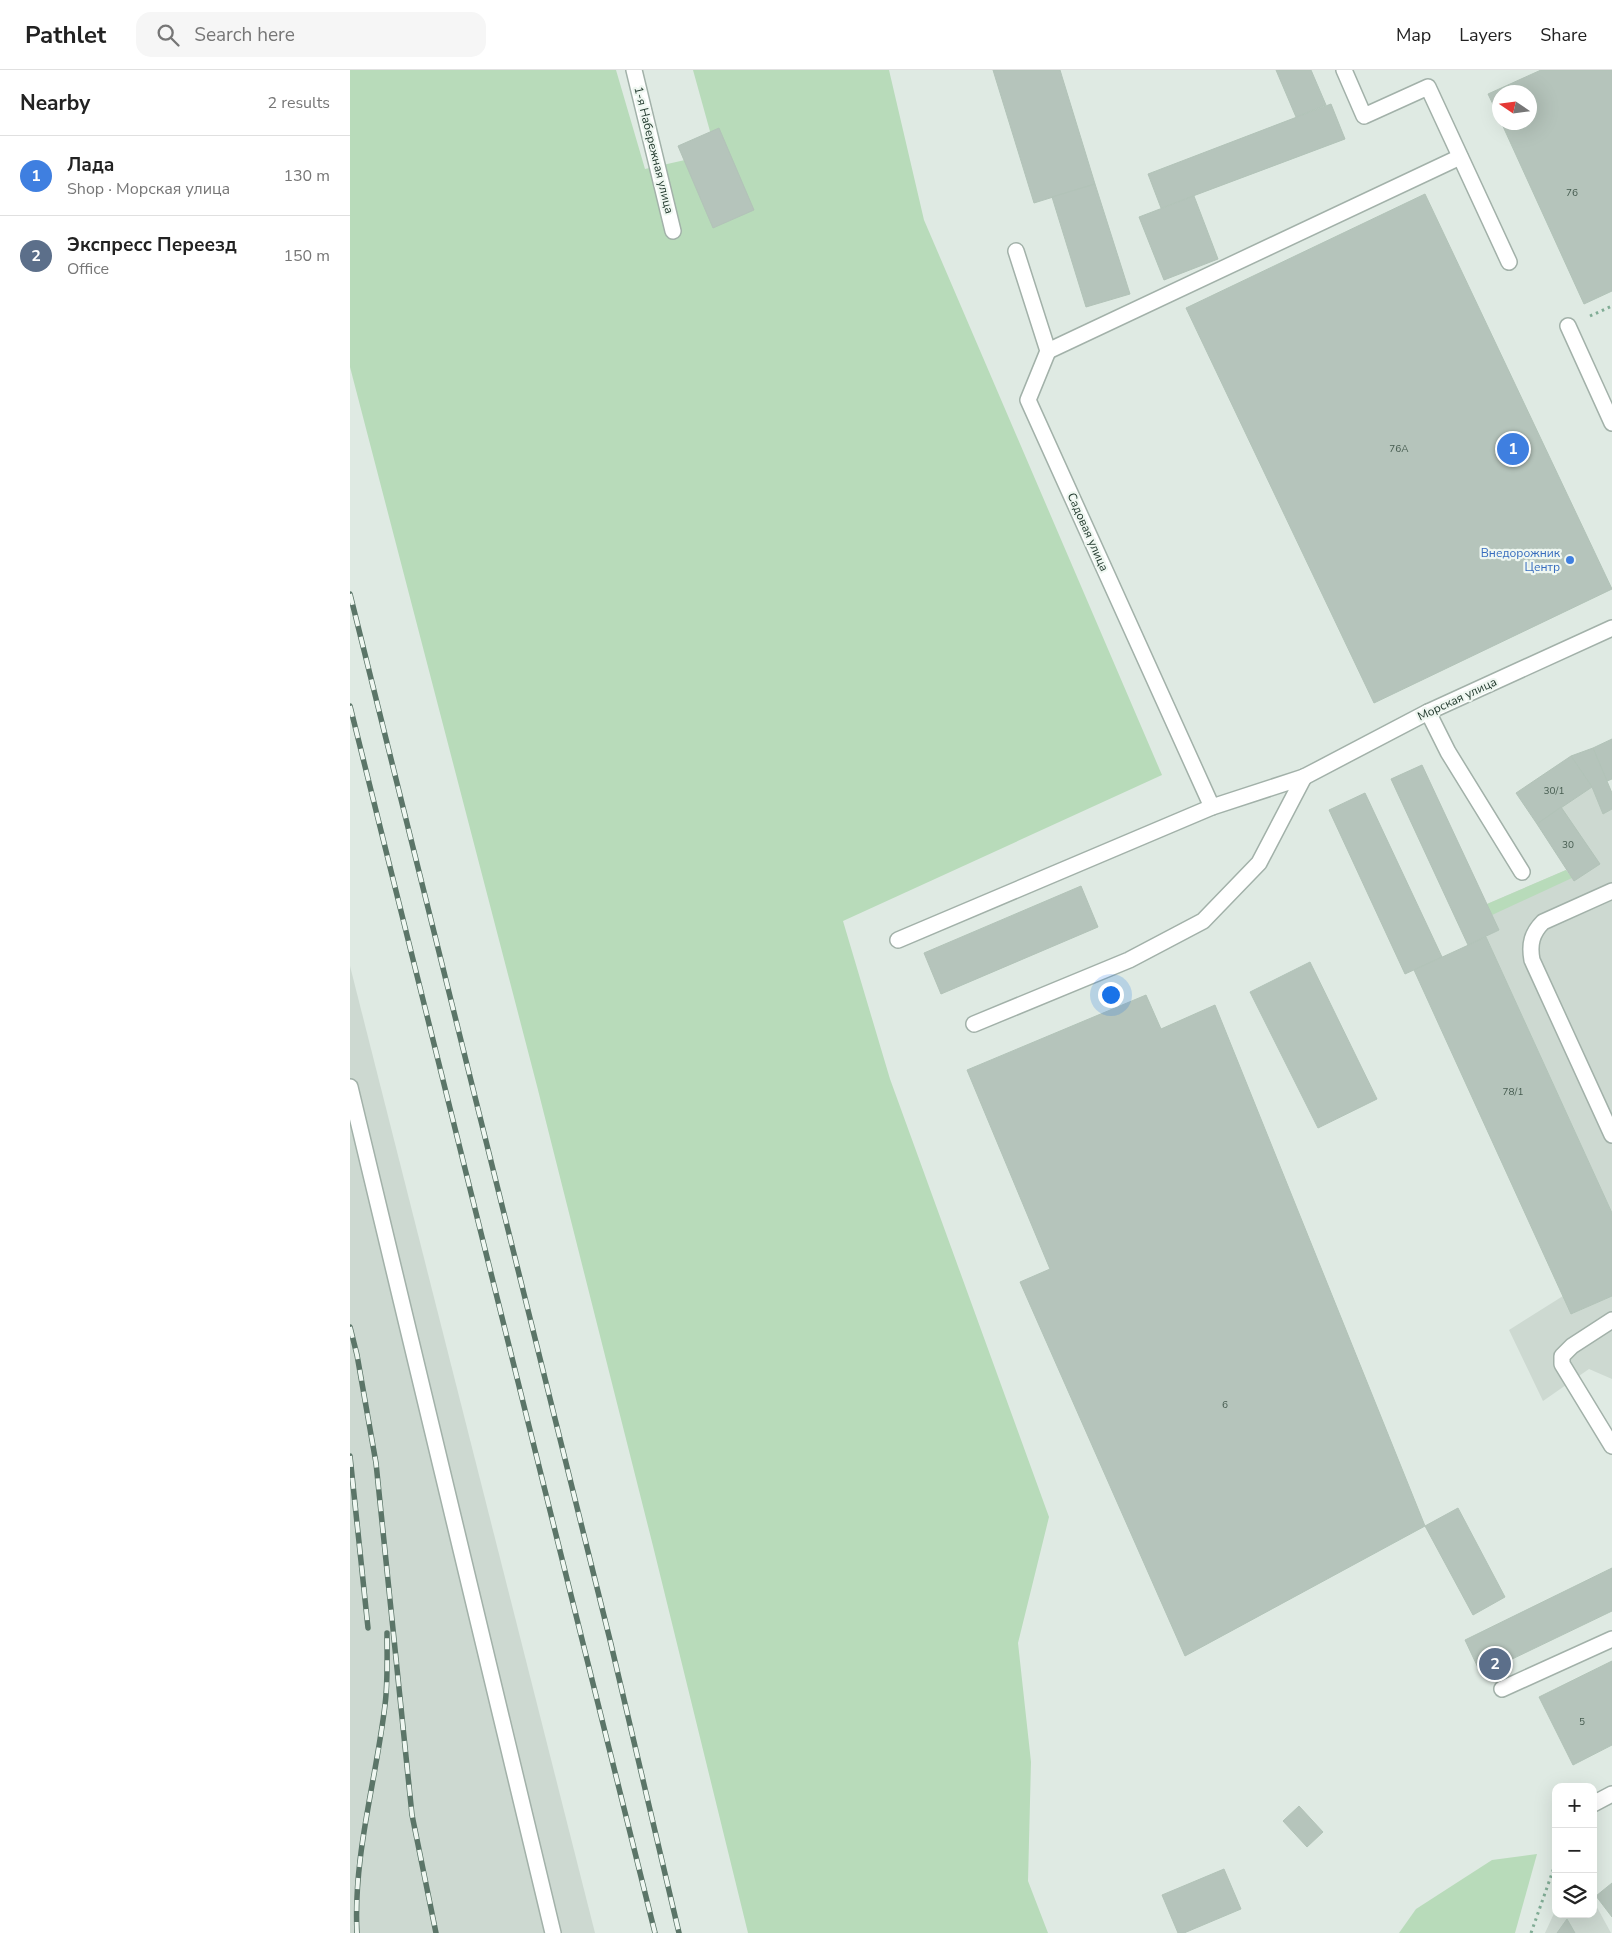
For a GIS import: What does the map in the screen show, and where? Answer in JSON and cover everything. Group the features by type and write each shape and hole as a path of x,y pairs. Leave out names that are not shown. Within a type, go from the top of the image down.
{"street":[{"name":"1-я Набережная улица","path":"634,70 673,231"},
{"path":"1344,70 1364,116 1428,87 1509,262"},
{"path":"1016,252 1048,351 1460,157"},
{"path":"1568,326 1612,422"},
{"name":"Садовая улица","path":"1048,351 1028,400 1212,807"},
{"name":"Морская улица","path":"898,940 1212,807 1304,777 1428,712 1612,628"},
{"path":"1428,712 1448,752 1522,872"},
{"path":"974,1024 1129,960 1203,922 1259,863 1304,777"},
{"path":"1612,891 1543,922 1536,929 1530,950 1532,960 1612,1135"},
{"path":"350,1087 553,1933"},
{"path":"1612,1320 1572,1346 1562,1356 1562,1364 1612,1446"},
{"path":"1502,1689 1612,1639"},
{"path":"1597,1802 1612,1794"}],"path":[{"path":"1531,1933 1552,1873"}],"shaded area":[{"path":"1592,787 1603,814 1612,809 1612,1213 1486,937 1499,930 1487,904 1566,870 1574,881 1561,807"},
{"path":"350,966 595,1933 350,1933"},
{"path":"1563,1296 1572,1314 1612,1296 1612,1379 1589,1369 1543,1401 1509,1330"},
{"path":"1597,1907 1611,1933 1545,1933 1552,1918 1597,1918"}],"green space":[{"path":"350,70 616,70 645,169 716,153 693,70 889,70 924,220 1162,775 843,921 890,1079 1049,1517 1018,1643 1031,1762 1028,1881 1048,1933 748,1933 537,1086 350,367"},
{"path":"1566,870 1572,878 1492,915 1487,904"},
{"path":"1537,1854 1515,1933 1399,1933 1416,1909 1492,1860"}],"building":[{"path":"993,70 1060,70 1095,184 1034,203"},
{"path":"1276,70 1311,70 1326,105 1296,117"},
{"path":"1541,70 1612,70 1612,291 1584,304 1505,130 1537,130 1537,85 1508,85"},
{"path":"1492,92 1492,102 1488,94"},
{"path":"1331,104 1345,139 1161,208 1148,174"},
{"path":"719,128 754,210 713,228 678,146"},
{"path":"1095,184 1130,294 1086,307 1052,197"},
{"path":"1425,194 1612,589 1374,703 1186,308"},
{"path":"1194,196 1218,259 1164,280 1139,217"},
{"path":"1612,739 1612,779 1607,781 1593,748"},
{"path":"1593,748 1612,793 1612,809 1603,814 1592,787 1571,756"},
{"path":"1571,756 1592,787 1537,824 1516,793"},
{"path":"1422,765 1499,930 1468,945 1391,779"},
{"path":"1365,793 1442,957 1405,974 1329,810"},
{"path":"1561,807 1600,864 1574,881 1537,824"},
{"path":"1081,886 1098,927 941,994 924,953"},
{"path":"1486,937 1612,1213 1612,1296 1571,1314 1414,970"},
{"path":"1310,962 1377,1099 1318,1128 1250,992"},
{"path":"1146,995 1161,1029 1215,1005 1425,1526 1185,1656 1020,1282 1050,1269 967,1070"},
{"path":"1458,1508 1505,1597 1473,1615 1425,1526"},
{"path":"1612,1568 1612,1611 1481,1674 1465,1640"},
{"path":"1612,1661 1612,1745 1573,1765 1539,1697"},
{"path":"1299,1806 1323,1832 1307,1847 1283,1821"},
{"path":"1224,1869 1241,1909 1184,1933 1178,1933 1162,1895"},
{"path":"1612,1883 1612,1917 1597,1897 1597,1895"},
{"path":"1567,1919 1575,1933 1557,1933"}],"railway":[{"path":"350,594 610,1640 679,1933"},
{"path":"350,706 655,1933"},
{"path":"350,1327 357,1355 376,1463 412,1815 436,1933"},
{"path":"350,1456 368,1628"},
{"path":"357,1933 358,1876 386,1696 387,1633"}],"place":[{"name":"Лада","path":"1513,449"},
{"name":"Внедорожник Центр","path":"1570,560"},
{"name":"Экспресс Переезд","path":"1495,1664"}]}
